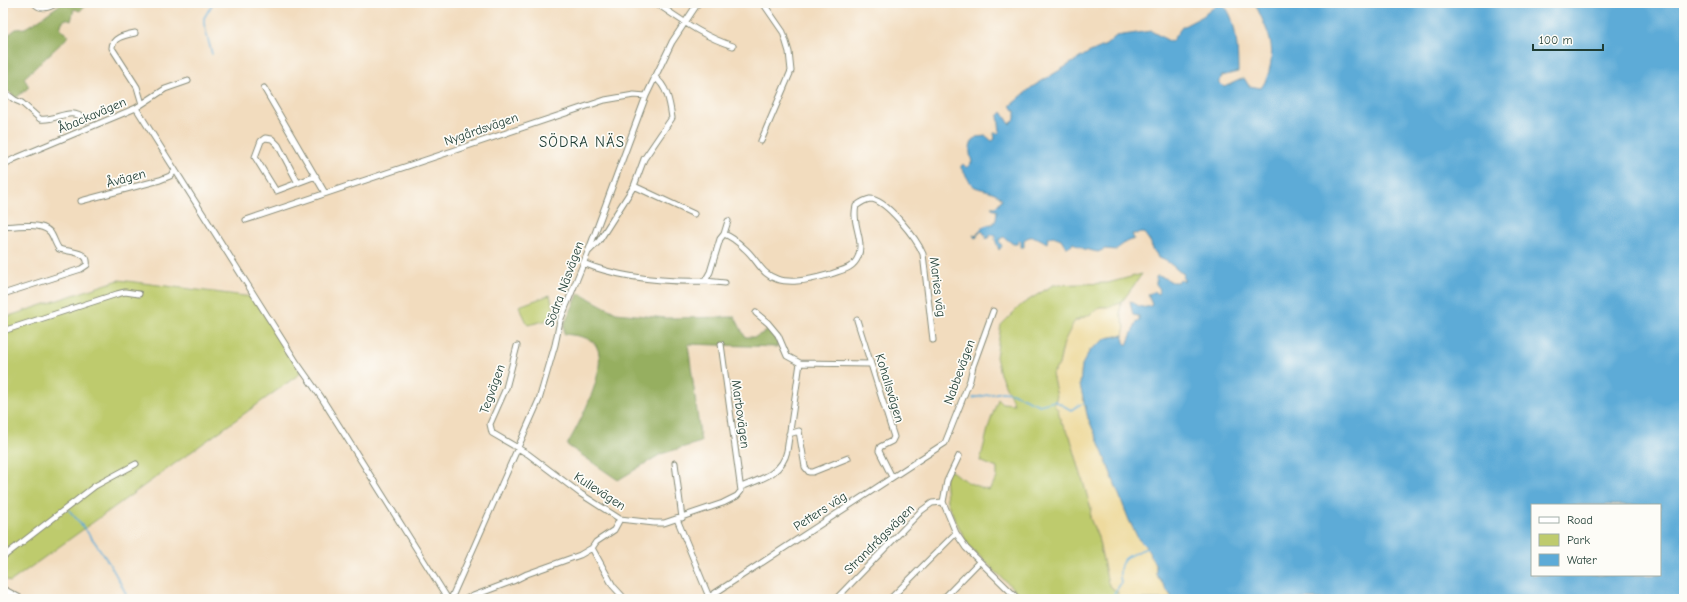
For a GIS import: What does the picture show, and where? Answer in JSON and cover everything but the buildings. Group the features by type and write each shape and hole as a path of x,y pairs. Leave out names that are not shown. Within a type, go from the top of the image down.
{"main road":[{"path":"3,590 20,599"}],"street":[{"path":"34,3 40,8 45,8 57,3"},
{"path":"656,3 709,37 733,46"},
{"name":"Södra Näsvägen","path":"451,599 510,469 542,391 560,321 588,252 646,96 672,42 698,3"},
{"path":"761,141 791,71 789,52 783,32 763,3"},
{"path":"135,33 115,40 112,44 112,48 137,87 142,104"},
{"path":"588,252 599,241 634,186 644,159 672,118 667,95 661,82 654,77"},
{"name":"Åbackavägen","path":"3,166 14,159 136,108 165,89 188,81"},
{"path":"264,88 325,193"},
{"path":"3,91 40,119 44,120 67,114 79,116 86,120"},
{"name":"Nygårdsvägen","path":"246,220 605,100 634,95 646,96"},
{"path":"136,108 448,599"},
{"path":"298,183 278,145 272,139 265,138 261,141 255,157 276,191 298,183 316,176"},
{"name":"Åvägen","path":"81,201 160,180 170,176 175,171"},
{"path":"634,186 694,214"},
{"name":"Maries väg","path":"724,234 737,241 768,275 786,280 817,278 852,267 855,263 859,254 860,242 854,214 856,206 870,199 874,200 890,211 904,224 919,245 923,254 933,340"},
{"path":"705,281 710,272 720,239 724,234 728,221"},
{"path":"3,227 38,226 45,228 50,233 59,249 80,253 85,256 88,261 81,269 3,294"},
{"path":"583,264 616,274 648,278 725,283"},
{"path":"3,331 117,294 125,292 139,294"},
{"name":"Nabbevägen","path":"946,441 954,417 970,380 993,311"},
{"path":"756,313 768,323 781,340 787,356 800,363 871,364"},
{"name":"Kohallsvägen","path":"857,320 894,436 892,441 880,447 879,451 892,477"},
{"name":"Marbovägen","path":"721,344 741,487"},
{"name":"Tegvägen","path":"517,346 506,388 490,426 492,433 518,448"},
{"path":"741,487 772,474 786,456 800,363"},
{"path":"789,434 799,431 805,467 809,472 813,472 848,458"},
{"name":"Petters väg","path":"707,598 946,441"},
{"name":"Kullevägen","path":"518,448 581,494 620,519 664,523 733,498 740,494 741,487"},
{"path":"959,456 947,481 943,502 956,533 966,548 1018,599"},
{"path":"675,463 679,518 707,598"},
{"path":"3,557 95,486 136,464"},
{"name":"Strandrågsvägen","path":"836,599 921,511 932,503 943,502"},
{"path":"465,599 580,555 592,548 596,542 614,530 620,519"},
{"path":"890,599 956,533"},
{"path":"592,548 613,586 624,598"},
{"path":"943,599 979,562"}],"green space":[{"path":"62,3 87,3 80,11 74,9 71,21 66,19 62,22 60,29 69,36 24,78 29,87 16,98 3,87 3,39 16,29 25,28 37,21"},
{"path":"1142,274 1121,303 1109,307 1100,307 1089,315 1076,320 1062,350 1059,365 1054,371 1053,377 1057,396 1054,403 1061,415 1061,422 1070,436 1091,508 1090,518 1098,537 1106,574 1113,589 1118,592 1117,599 1024,599 968,545 947,502 945,475 947,469 969,483 989,490 997,478 997,468 980,461 989,425 998,399 1002,403 1014,404 1000,374 996,357 1001,325 1021,305 1053,285 1108,283"},
{"path":"119,280 253,297 301,373 10,582 3,578 3,318"},
{"path":"579,293 616,313 666,318 735,317 745,337 755,337 769,330 777,340 777,347 688,344 701,442 661,454 618,480 567,445 586,409 597,377 599,363 598,351 593,342 583,337 564,334 564,325"},
{"path":"550,295 556,318 528,325 519,306"}],"sand":[{"path":"1121,303 1120,313 1125,327 1123,335 1107,338 1090,350 1082,365 1080,385 1088,418 1129,520 1139,540 1147,548 1156,567 1156,574 1173,599 1117,599 1118,592 1108,583 1098,537 1090,518 1091,508 1070,436 1061,422 1058,410 1054,405 1057,396 1052,374 1059,365 1064,342 1074,322 1089,315 1100,307 1109,307"}],"water":[{"path":"1219,3 1225,7 1230,14 1235,33 1238,55 1238,72 1222,76 1219,82 1224,87 1244,78 1249,86 1261,88 1269,72 1272,52 1267,31 1255,3 1684,3 1684,599 1173,599 1156,574 1156,567 1147,548 1139,540 1129,520 1088,418 1080,385 1082,365 1090,350 1107,338 1123,335 1124,342 1127,345 1136,323 1139,321 1139,316 1133,315 1130,301 1143,307 1152,305 1148,294 1154,292 1158,294 1160,289 1156,284 1157,276 1163,277 1172,282 1178,282 1180,279 1184,281 1182,277 1184,274 1163,259 1158,258 1156,253 1152,250 1151,243 1144,233 1132,234 1134,239 1122,244 1117,250 1105,249 1098,252 1084,249 1073,243 1071,246 1066,247 1061,239 1053,236 1048,238 1047,243 1036,237 1027,238 1024,240 1024,247 1021,247 1021,241 1019,240 1017,244 1013,244 1004,237 999,241 1002,246 999,250 995,239 996,235 990,235 989,238 986,239 986,236 982,231 978,233 977,237 975,238 973,235 976,236 979,231 983,227 993,224 996,220 997,210 994,210 991,207 996,207 1002,199 993,192 973,186 961,166 963,164 967,168 972,162 970,149 976,137 986,136 992,141 995,139 994,133 999,133 1000,131 998,116 1002,112 1010,124 1015,119 1015,111 1010,106 1032,87 1088,53 1106,45 1116,36 1151,31 1171,42 1182,27 1203,16"}],"waterway":[{"path":"212,54 204,24 204,18 213,3"},
{"path":"973,398 1002,392 1012,393 1039,405 1055,401 1071,410 1085,403"},
{"path":"69,510 100,550 114,571 126,594"},
{"path":"1111,599 1121,583 1120,568 1122,563 1129,556 1147,548"}],"district":[{"name":"SÖDRA NÄS","path":"582,142"}]}
